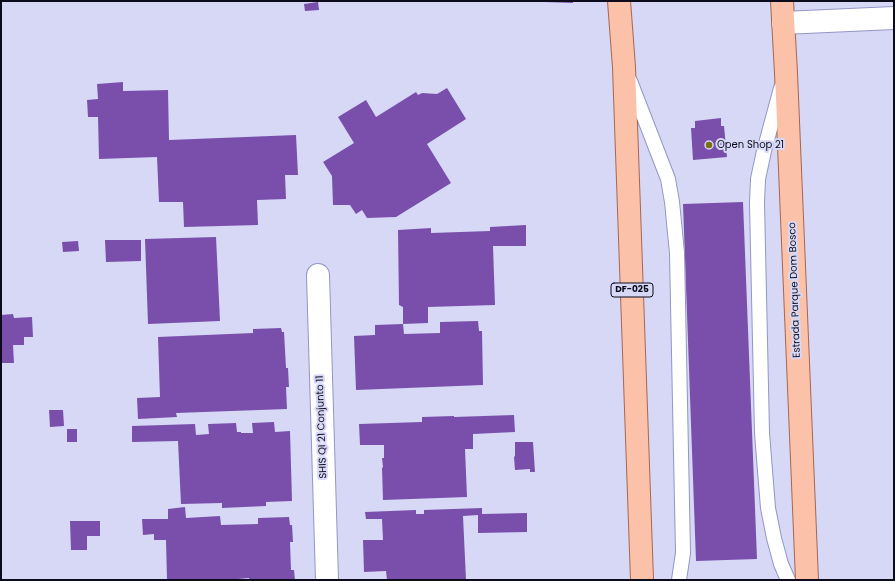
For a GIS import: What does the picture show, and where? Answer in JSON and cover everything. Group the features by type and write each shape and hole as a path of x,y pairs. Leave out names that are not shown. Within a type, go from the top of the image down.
{"main road":[{"name":"DF-025","path":"619,1 624,67 642,580"},
{"name":"Estrada Parque Dom Bosco","path":"782,1 807,580"}],"street":[{"path":"783,23 894,18"},
{"name":"SHIS QI 21 Conjunto 11","path":"318,275 326,580"}],"lane":[{"path":"624,67 668,179 672,202 677,253 683,545 679,580"},
{"path":"786,73 764,151 758,179 757,202 762,433 768,508 774,538 788,580"}],"building":[{"path":"573,1 573,3 544,2"},
{"path":"318,2 319,10 305,11 304,4"},
{"path":"123,82 123,91 168,90 169,140 296,135 298,175 285,175 286,199 257,200 258,225 184,227 183,202 159,202 157,157 99,159 98,117 88,117 87,100 98,99 97,84"},
{"path":"447,88 466,119 427,144 451,183 396,217 367,218 362,210 356,214 350,205 333,205 332,176 323,162 354,143 338,117 366,100 376,117 416,92 418,95 422,93 437,94"},
{"name":"Open Shop 21","path":"721,118 721,126 724,126 727,157 693,160 691,128 695,128 695,121"},
{"path":"743,202 757,559 696,561 683,204"},
{"path":"526,225 526,246 493,246 495,305 428,307 428,323 403,324 403,307 399,305 398,230 431,228 431,233 490,231 490,227"},
{"path":"216,237 220,321 148,324 145,239"},
{"path":"105,240 141,240 141,261 106,262"},
{"path":"78,241 79,251 63,252 62,242"},
{"path":"13,314 14,318 32,317 33,337 24,337 24,345 13,345 14,363 1,363 1,315"},
{"path":"478,321 479,331 482,331 483,385 356,390 354,336 375,335 375,325 403,324 404,334 440,333 440,322"},
{"path":"281,328 282,332 284,332 286,368 288,368 289,387 286,387 287,409 176,413 177,417 138,419 137,398 160,397 158,337 253,333 253,329"},
{"path":"49,410 63,410 64,426 50,427"},
{"path":"514,415 515,432 473,434 473,449 465,449 467,497 383,500 382,458 384,458 384,445 360,445 359,424 422,422 422,417"},
{"path":"274,422 275,432 290,431 292,501 266,502 266,506 222,508 222,503 181,504 178,441 132,442 132,426 195,424 196,435 209,434 208,424 236,423 237,432 253,433 252,423"},
{"path":"67,429 77,429 77,442 67,442"},
{"path":"515,442 533,442 535,472 530,472 530,469 515,470"},
{"path":"185,507 186,518 220,516 221,525 258,524 258,518 289,517 290,525 292,525 293,542 290,542 291,570 294,570 295,580 249,580 249,578 238,580 167,580 166,540 154,540 154,534 143,535 142,519 168,519 168,509"},
{"path":"482,508 482,514 527,513 527,532 478,533 478,515 463,516 466,580 387,580 386,571 364,572 363,540 383,540 382,519 366,519 365,512 416,510 416,514 424,514 424,510"},
{"path":"70,521 100,521 100,536 87,536 87,550 71,550"}],"place":[{"name":"Open Shop 21","path":"709,145"}]}
